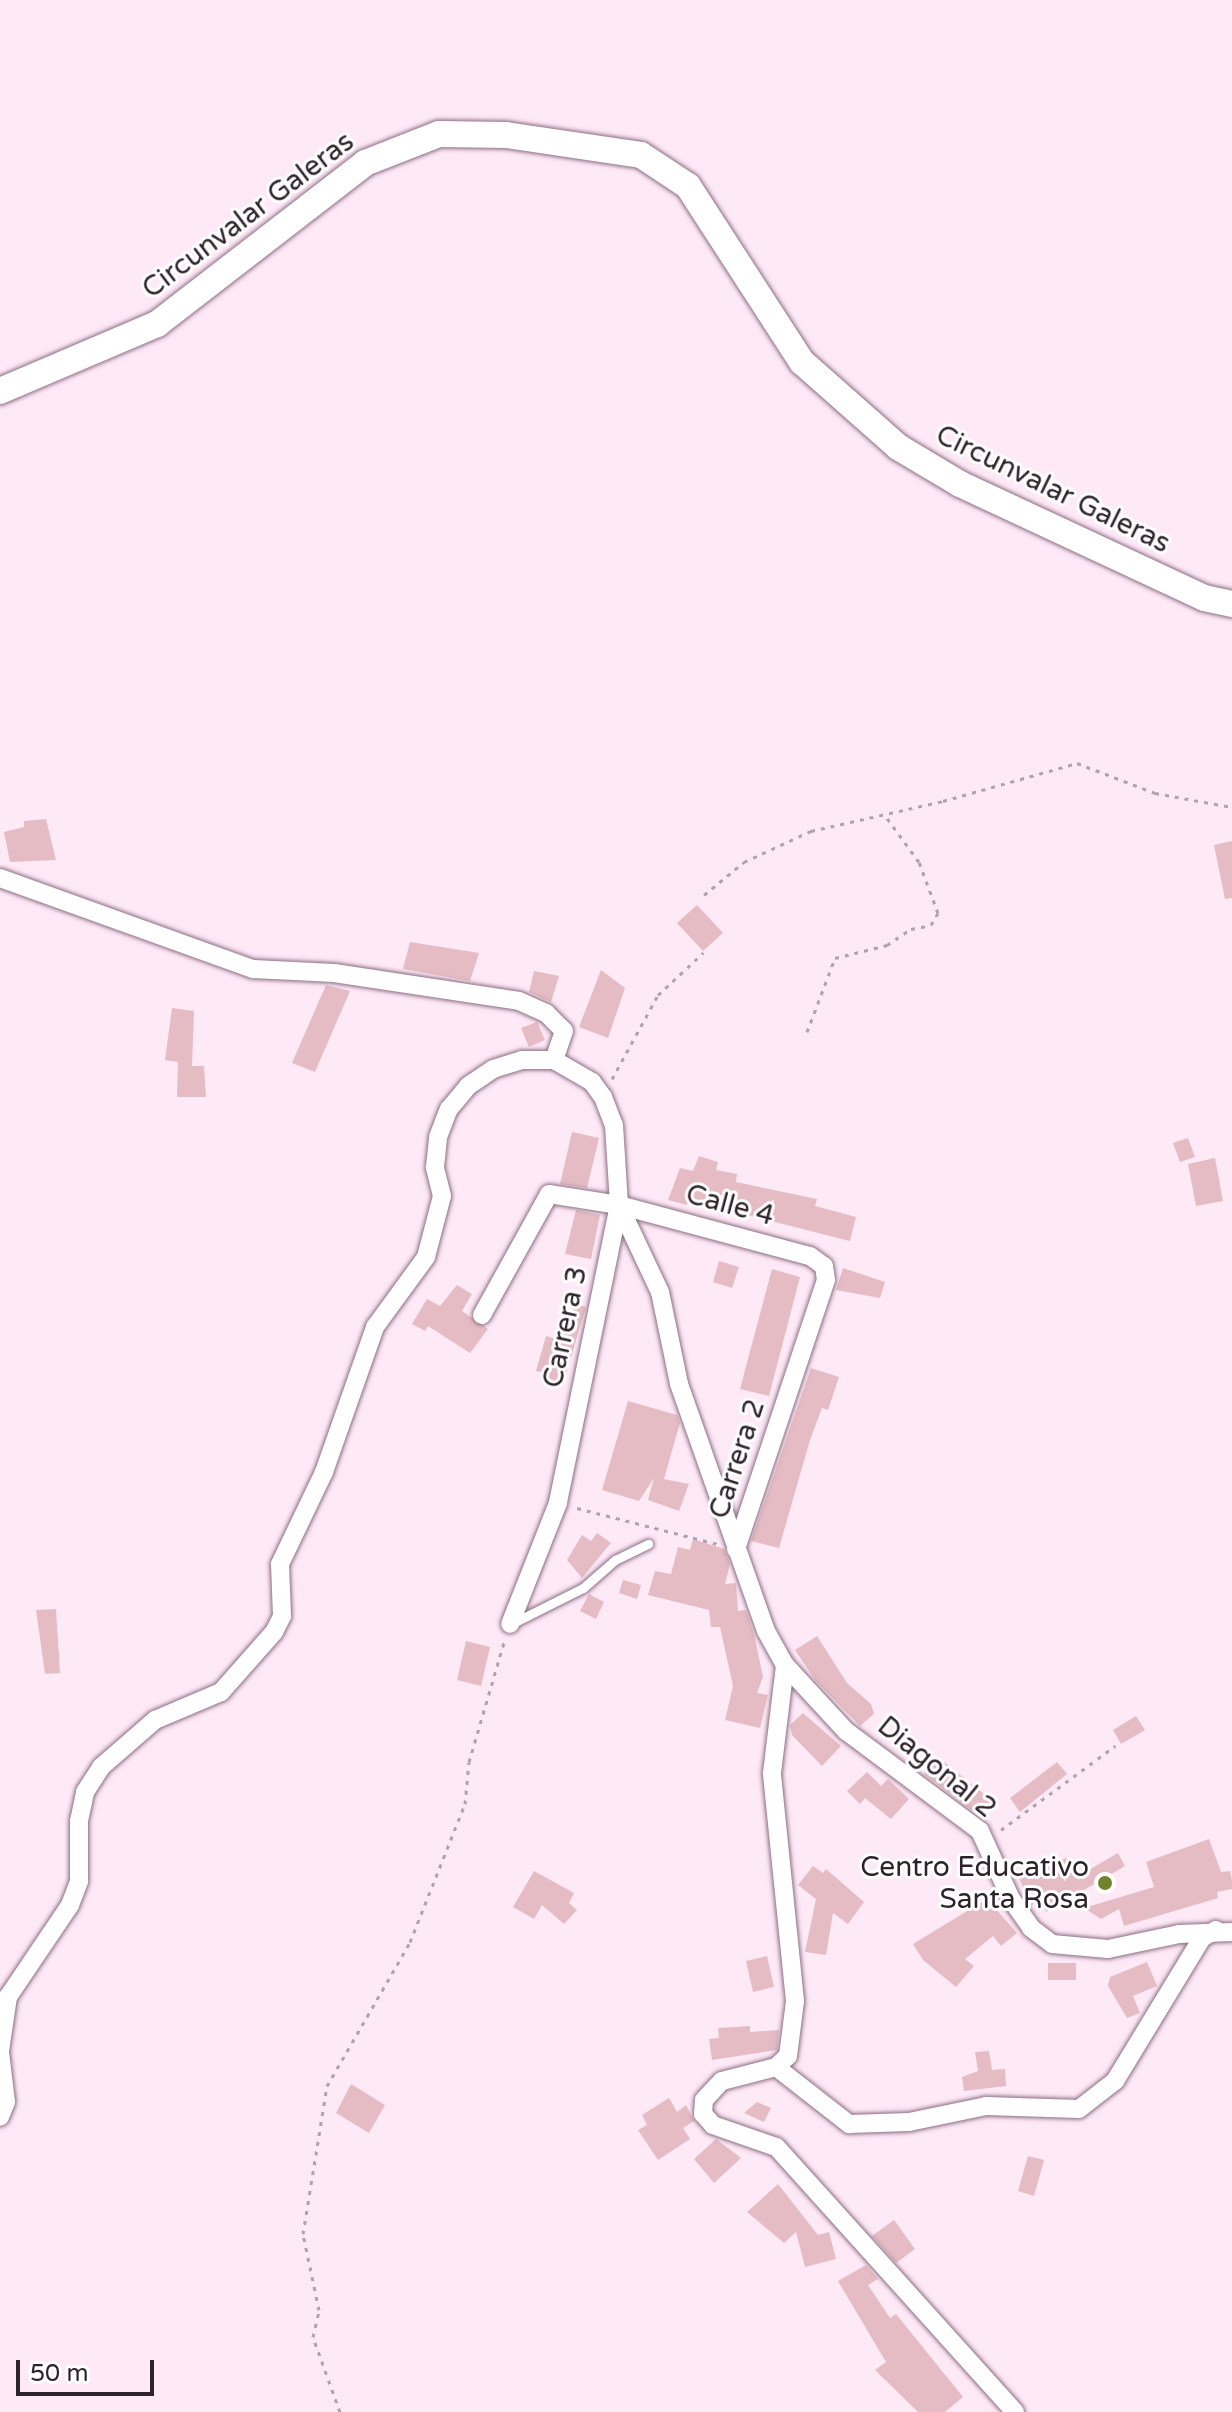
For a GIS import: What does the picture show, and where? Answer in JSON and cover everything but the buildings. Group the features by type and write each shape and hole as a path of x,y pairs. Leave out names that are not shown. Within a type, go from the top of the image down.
{"main road":[{"name":"Circunvalar Galeras","path":"0,391 157,324 365,163 439,134 506,135 641,155 688,186 802,362 898,447 989,498 1204,598 1232,604"}],"street":[{"path":"0,878 253,969 334,973 519,1001 546,1013 564,1031 554,1060"},
{"path":"0,2117 6,2102 0,2052 8,1997 56,1933 75,1893 79,1821 85,1792 101,1767 155,1720 221,1692 274,1632 282,1616 280,1564 324,1472 375,1327 426,1257 442,1196 435,1167 438,1137 449,1109 468,1086 493,1069 522,1060 554,1060 592,1082 603,1097"},
{"name":"Carrera 3","path":"510,1624 558,1503 619,1205 614,1125 603,1097"},
{"name":"Calle 4","path":"482,1315 549,1194 619,1205 810,1256 824,1266"},
{"path":"619,1205 660,1292 679,1384 736,1549"},
{"name":"Carrera 2","path":"785,1665 736,1549 826,1280 824,1266"},
{"path":"785,1665 772,1773 795,2001 788,2056 776,2067 722,2081 704,2100 703,2114 713,2125 776,2147 1015,2412"},
{"name":"Diagonal 2","path":"785,1665 846,1731 980,1831 1011,1899 1031,1928 1052,1944 1108,1949 1224,1931"},
{"path":"776,2067 849,2124 909,2122 986,2106 1079,2109 1115,2081 1202,1938 1224,1931"}],"lane":[{"path":"510,1624 583,1588 615,1560 648,1544"}],"path":[{"path":"704,895 744,862 811,831 885,815 1077,763 1155,793 1232,807"},
{"path":"807,1032 835,958 887,945 911,929 931,925 938,913 919,862 885,815"},
{"path":"603,1097 658,995 703,953"},
{"path":"558,1503 736,1549"},
{"path":"340,2412 313,2337 319,2310 303,2234 327,2086 410,1942 454,1831 510,1624"},
{"path":"985,1841 1115,1746"}],"place":[{"name":"Centro Educativo Santa Rosa","path":"1105,1883"}]}
